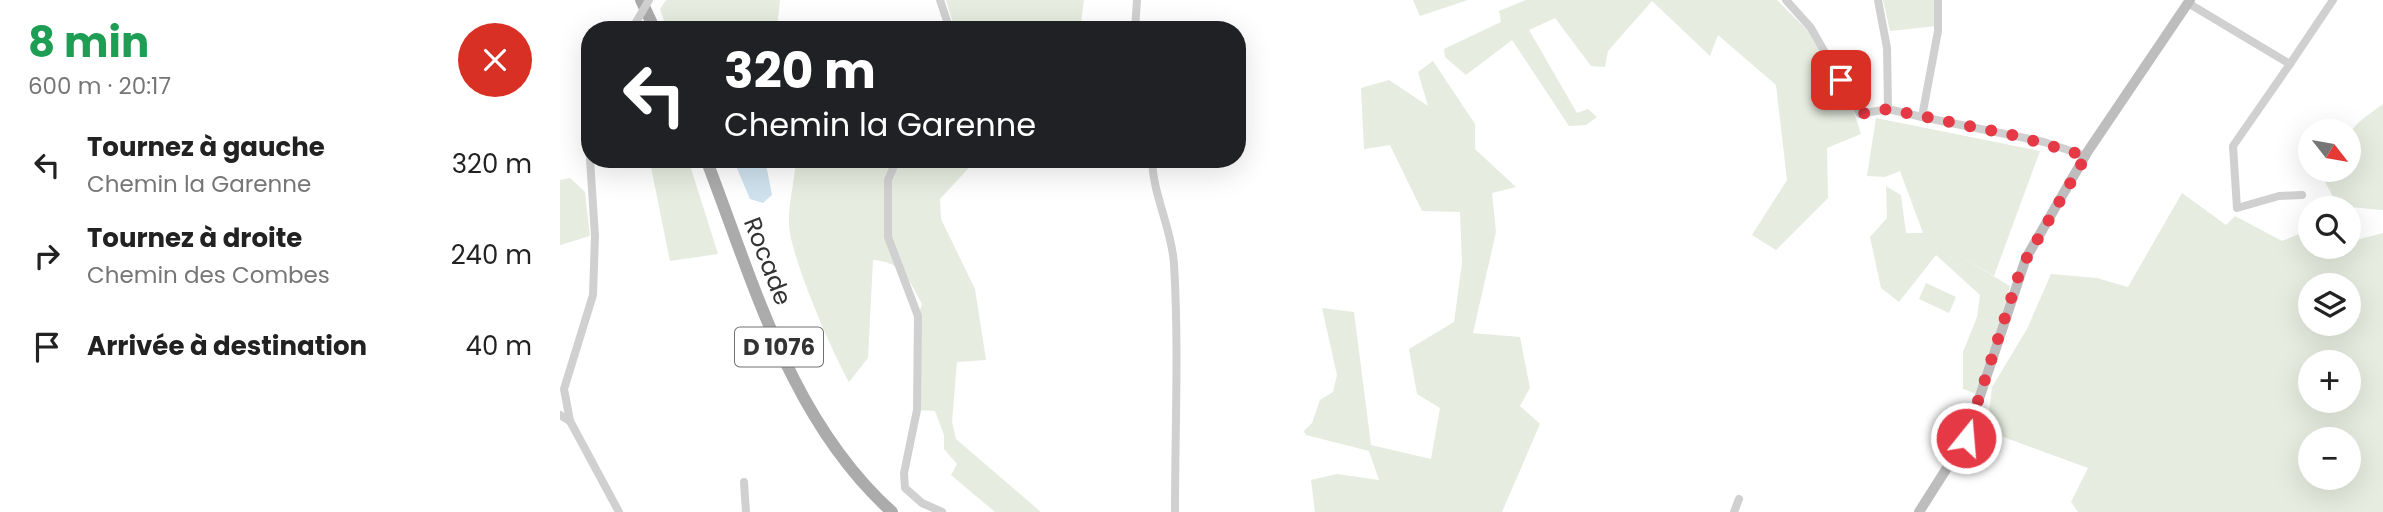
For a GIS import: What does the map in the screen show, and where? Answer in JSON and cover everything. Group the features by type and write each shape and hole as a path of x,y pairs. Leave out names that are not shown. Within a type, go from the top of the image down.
{"main road":[{"path":"641,0 651,21"},
{"path":"1919,512 1966,438 2026,258 2087,154 2189,1"},
{"name":"Rocade","path":"709,168 774,335 803,400 846,464 892,512"}],"street":[{"path":"637,21 649,0"},
{"path":"940,0 947,21"},
{"path":"1136,21 1137,0"},
{"path":"1786,0 1811,27 1860,114 1888,109 2031,139 2087,154"},
{"path":"1878,0 1887,48 1888,109"},
{"path":"1922,117 1938,31 1938,0"},
{"path":"2302,195 2279,196 2237,208 2233,146 2333,0"},
{"path":"2189,1 2290,64"},
{"path":"591,168 595,236 593,295 562,390 570,421 618,512"},
{"path":"893,168 888,180 888,237 918,316 916,410 904,473 905,488 922,503 942,512"},
{"path":"1153,168 1156,195 1174,260 1177,356 1175,512"},
{"path":"560,415 570,421"},
{"path":"744,482 746,512"},
{"path":"1734,512 1739,499"}],"shaded area":[{"path":"666,0 780,0 778,21 664,21 660,9"},
{"path":"946,0 1084,0 1081,21 952,21"},
{"path":"1413,0 1468,0 1420,16"},
{"path":"1526,0 1777,0 1814,37 1855,115 1861,134 1827,148 1828,198 1776,250 1752,235 1787,180 1776,85 1718,35 1710,56 1652,1 1608,51 1605,67 1591,66 1555,18 1529,30 1577,113 1588,109 1597,117 1586,125 1569,126 1512,40 1466,75 1445,57 1444,49 1501,22 1499,11"},
{"path":"1883,0 1934,0 1936,26 1890,31"},
{"path":"1433,61 1475,124 1475,149 1516,187 1492,193 1496,232 1473,333 1520,337 1530,388 1520,406 1540,424 1502,512 1315,512 1311,480 1337,474 1379,480 1369,451 1306,435 1304,431 1312,423 1320,400 1333,392 1337,375 1322,308 1354,312 1371,445 1431,459 1440,408 1417,394 1409,349 1454,322 1462,263 1460,212 1422,211 1390,145 1364,149 1361,88 1389,80 1428,106 1418,72"},
{"path":"2383,104 2383,210 2361,208 2361,196 2333,196 2325,182 2361,182 2363,119"},
{"path":"1876,118 2040,151 1994,276 1951,251 2010,286 1979,395 1963,389 1963,352 1977,317 1980,295 1936,255 1899,302 1881,288 1870,237 1887,218 1886,186 1901,195 1906,233 1923,233 1900,171 1885,177 1867,176"},
{"path":"651,168 691,168 718,254 670,261"},
{"path":"795,168 969,168 940,199 941,219 975,289 986,360 957,362 952,422 956,439 1041,512 995,512 951,475 957,464 944,449 944,435 935,411 917,410 918,316 922,304 904,274 883,261 873,260 868,358 849,382 813,305 791,240 789,217"},
{"path":"570,178 585,192 590,236 560,245 560,180"},
{"path":"2182,193 2226,225 2235,216 2282,241 2298,234 2298,259 2361,259 2361,239 2383,233 2383,512 2078,512 2071,502 2088,468 1987,431 1992,387 2027,329 2051,274 2097,278 2128,287"},
{"path":"1926,283 1956,297 1949,313 1919,299"}],"water":[{"path":"737,168 767,168 772,195 763,203 750,199"}],"route":[{"path":"1841,80 1860,114 1888,109 2044,142 2086,156 2021,268 1966,438"}]}
